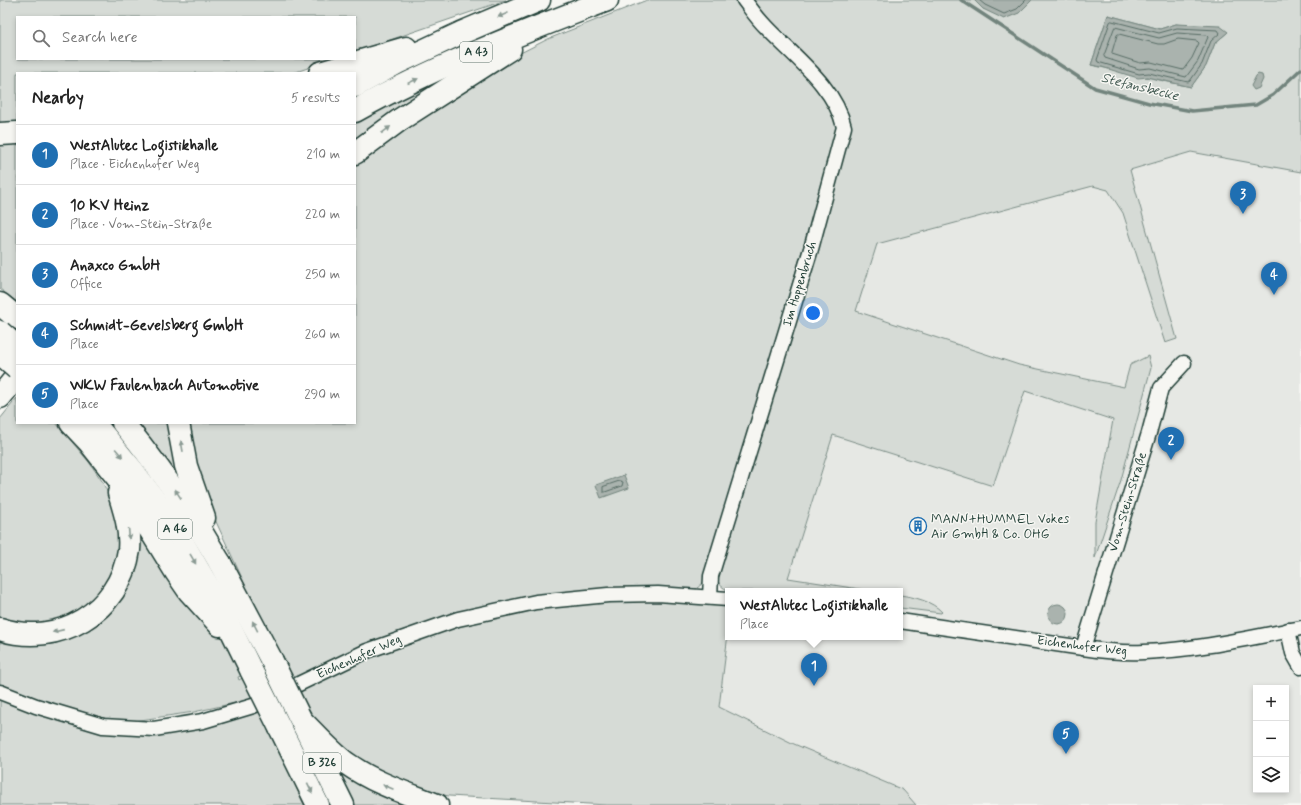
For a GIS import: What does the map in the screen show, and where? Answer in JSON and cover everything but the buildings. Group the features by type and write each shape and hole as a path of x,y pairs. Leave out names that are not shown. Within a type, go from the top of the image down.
{"main road":[{"name":"A 43","path":"356,85 397,63 461,32 539,0"},
{"name":"A 43","path":"356,109 460,59 607,0"},
{"path":"356,152 401,119 503,53 578,12"},
{"path":"323,72 461,32"},
{"path":"0,134 16,133"},
{"path":"0,304 16,317"},
{"path":"0,332 16,346"},
{"path":"0,346 16,333"},
{"path":"0,357 16,340"},
{"path":"0,354 16,368"},
{"path":"0,397 16,377"},
{"path":"72,424 102,458 123,486 168,560 189,591 240,647"},
{"name":"A 46","path":"95,424 134,472 169,519 219,606 280,728"},
{"name":"A 46","path":"124,424 167,478 192,515 252,621 301,719"},
{"path":"178,424 186,466 220,563"},
{"path":"0,629 17,633 32,634 57,632 68,628 80,623 102,606 120,580 125,568 129,550 128,526 116,486 102,458"},
{"path":"301,719 339,757 367,777 391,788 438,805"},
{"name":"B 326","path":"301,719 343,805"},
{"name":"B 326","path":"280,728 318,805"}],"street":[{"name":"Im Hoppenbruch","path":"710,597 711,576 811,249 844,127 841,115 831,96 820,82 764,25 744,0"},
{"name":"Vom-Stein-Straße","path":"1083,648 1149,433 1161,388 1184,363"},
{"name":"Eichenhofer Weg","path":"0,692 36,706 103,726 154,729 203,721 253,706 367,651 458,619 536,602 608,595 658,594 725,599"},
{"name":"Eichenhofer Weg","path":"903,621 1083,648 1108,651 1143,652 1197,647 1294,629 1293,653 1301,667"}],"shaded area":[{"path":"0,0 506,0 356,52 356,16 16,16 16,60 331,60 296,72 16,72 16,126 0,126"},
{"path":"647,0 974,0 983,9 1019,13 1032,0 1301,0 1301,172 1191,152 1130,170 1177,339 1165,343 1123,213 1108,190 1093,186 877,244 856,311 1019,365 1124,387 1130,365 1148,356 1151,368 1121,480 1095,558 1095,522 1113,420 1025,391 993,486 833,435 788,578 853,588 722,587 716,575 838,130 703,583 696,589 691,590 536,598 291,681 284,669 212,513 202,486 187,424 356,424 356,166 416,117 487,70 548,39","holes":["1108,15 1160,29 1176,24 1228,32 1215,43 1206,66 1191,87 1091,65"]},
{"path":"486,57 356,143 356,120"},
{"path":"16,140 16,301 0,289 0,141"},
{"path":"1191,152 1301,172 1301,805 916,805 903,790 794,744 719,707 727,640 903,640 903,608 940,613 910,597 903,596 903,588 851,588 788,579 833,435 993,486 1025,391 1113,420 1095,522 1095,556 1121,480 1151,368 1130,365 1124,387 1019,365 856,311 877,244 1093,185 1108,190 1123,212 1165,343 1177,339 1130,170"},
{"path":"16,399 16,424 57,424 89,462 102,481 113,504 119,531 120,549 110,578 85,608 66,617 38,624 17,623 0,618 0,419"},
{"path":"135,424 174,424 192,499"},
{"path":"134,517 227,642 246,674 238,677 239,680 245,676 257,698 194,712 127,722 73,713 0,688 0,633 106,609"},
{"path":"903,596 928,602 938,608 942,612 903,608"},
{"path":"661,599 725,604 725,640 727,640 719,707 794,744 903,790 916,805 607,805 449,796 422,791 359,765 316,720 297,691 358,661 423,635 498,616 565,604"},
{"path":"0,697 102,731 262,708 304,805 0,805"},
{"path":"331,758 425,805 351,805"}],"water":[{"path":"974,0 1032,0 1019,13 1004,19 983,9"},
{"path":"1108,15 1160,29 1176,24 1220,26 1228,32 1215,43 1206,66 1191,87 1148,77 1138,78 1091,65"},
{"path":"1258,74 1262,75 1263,79 1259,88 1254,90 1251,86"},
{"path":"624,475 629,488 601,498 596,485"},
{"path":"1054,604 1062,604 1068,610 1068,618 1062,624 1054,624 1048,618 1048,610"}],"waterway":[{"name":"Stefansbecke","path":"961,0 1095,88 1149,103 1192,111 1256,105 1273,95 1301,69"}],"place":[{"name":"Anaxco GmbH","path":"1243,214"},
{"name":"Schmidt-Gevelsberg GmbH","path":"1274,295"},
{"name":"10 KV Heinz","path":"1171,460"},
{"name":"MANN+HUMMEL Vokes Air GmbH & Co. OHG","path":"918,526"},
{"name":"WestAlutec Logistikhalle","path":"814,686"},
{"name":"WKW Faulenbach Automotive","path":"1066,754"}]}
